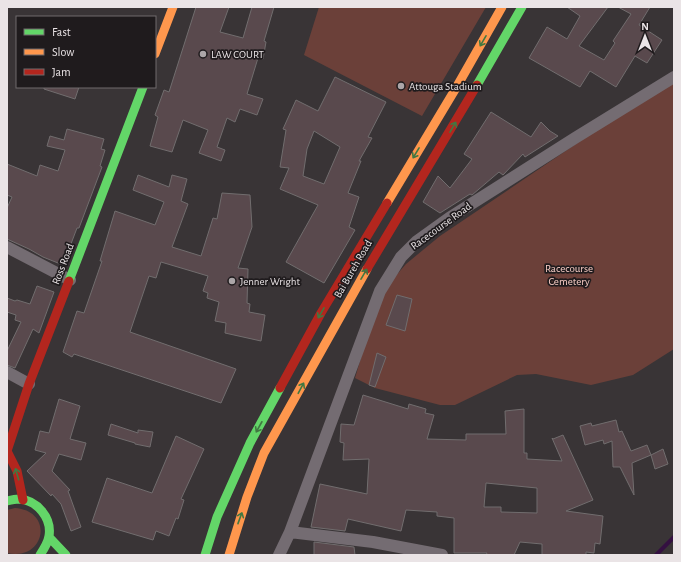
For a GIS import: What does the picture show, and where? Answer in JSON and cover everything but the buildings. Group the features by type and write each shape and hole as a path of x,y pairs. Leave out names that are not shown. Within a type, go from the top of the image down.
{"main road":[{"path":"156,51 173,7"},
{"path":"205,555 217,517 253,437 321,313 456,88 502,7"},
{"name":"Bai Bureh Road","path":"229,555 236,528 270,441 290,409 337,321 522,7"},
{"name":"Ross Road","path":"23,500 17,472 7,451 29,384 143,88"},
{"path":"7,501 16,499 23,500 36,505 46,516 49,523 49,537 47,545 40,555"},
{"path":"49,537 66,555"}],"street":[{"name":"Racecourse Road","path":"279,555 290,532 380,291 401,257 418,241 449,218 674,77"},
{"path":"7,247 70,280"},
{"path":"7,372 29,384"},
{"path":"290,532 367,542 442,555"}],"green space":[{"name":"Attouga Stadium","path":"319,7 486,7 422,116 304,55"},
{"name":"Racecourse Cemetery","path":"674,75 674,349 633,375 591,385 536,374 517,375 455,405 440,405 375,388 355,378 380,294 406,264 440,236 573,146"},
{"path":"15,508 28,511 36,518 40,526 40,535 37,544 30,550 20,554 7,553 7,510"}],"waterway":[{"path":"656,555 674,537"}],"traffic: fast":[{"path":"477,85 522,7"},
{"path":"69,281 143,88"},
{"path":"205,555 217,517 250,443 280,388"},
{"path":"7,501 18,499 26,500 37,506 46,517 49,536 47,544 40,555"},
{"path":"49,537 66,555"}],"traffic: slow":[{"path":"156,51 173,7"},
{"path":"387,203 456,88 502,7"},
{"path":"229,555 247,497 264,453 367,269"}],"traffic: jam":[{"path":"367,269 477,85"},
{"path":"280,388 321,313 387,203"},
{"path":"7,451 29,384 69,281"},
{"path":"7,451 17,471 23,500"}],"place":[{"name":"LAW COURT","path":"203,54"},
{"name":"Attouga Stadium","path":"401,86"},
{"name":"Jenner Wright","path":"232,281"}]}
